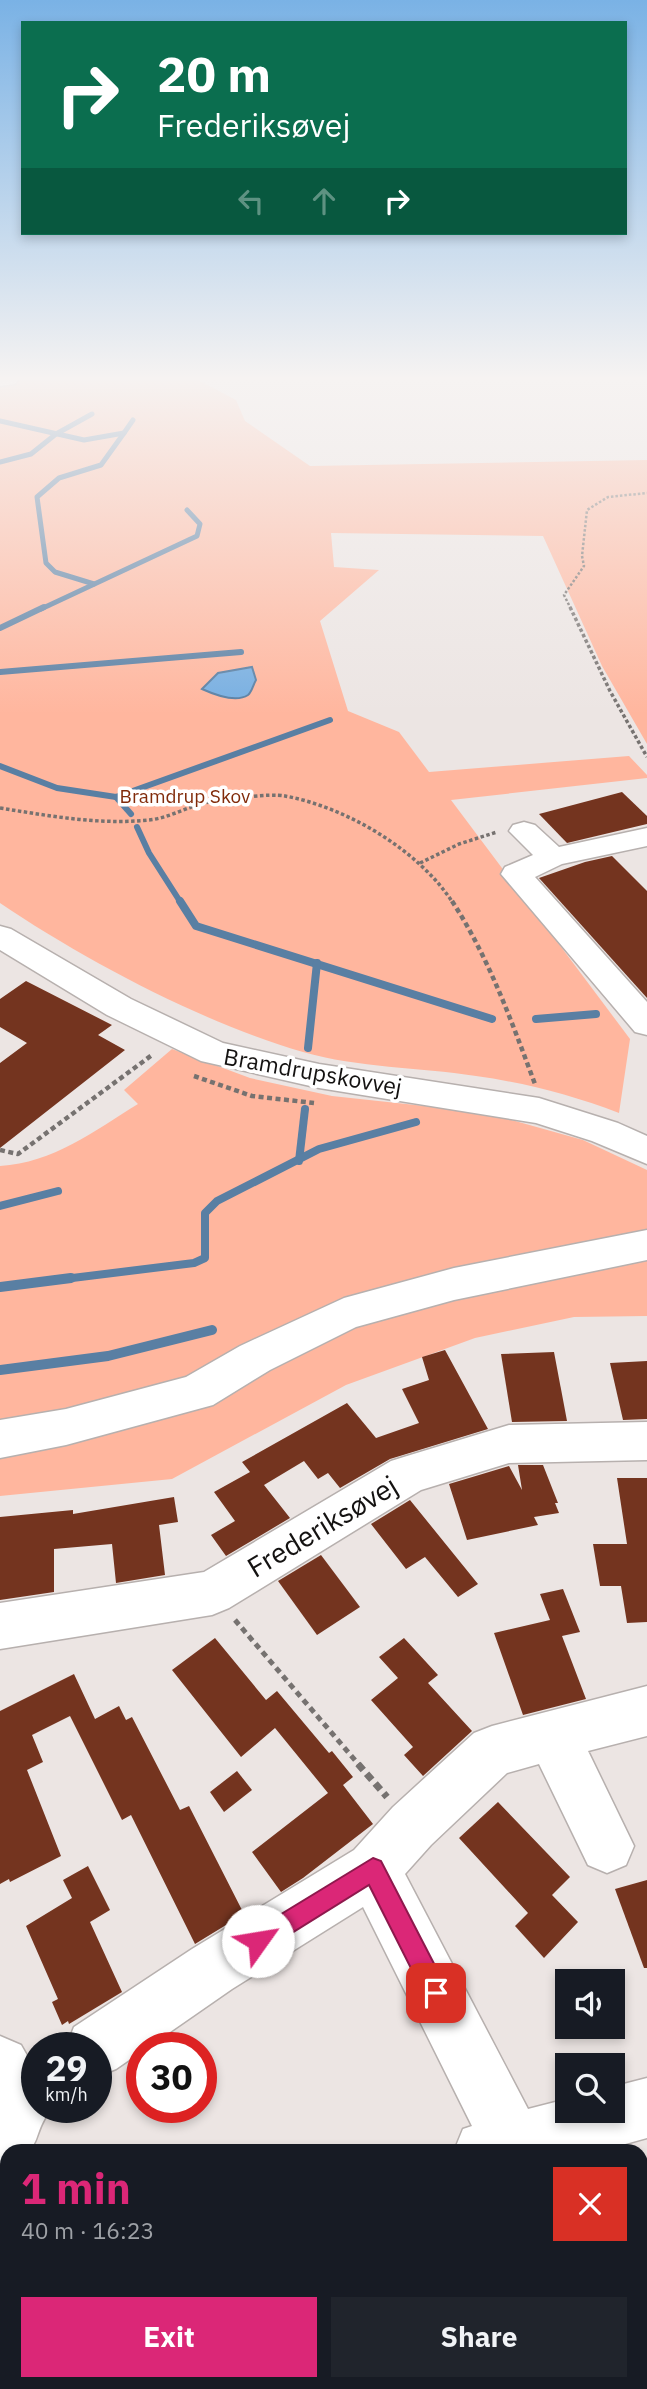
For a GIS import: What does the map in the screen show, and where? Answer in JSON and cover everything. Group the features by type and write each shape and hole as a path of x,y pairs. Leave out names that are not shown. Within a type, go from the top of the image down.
{"street":[{"path":"524,831 553,858"},
{"path":"647,837 553,858 516,874 647,1024"},
{"name":"Bramdrupskovvej","path":"0,936 119,1007 213,1053 319,1076 539,1111 605,1132 647,1151"},
{"path":"0,1439 66,1427 198,1392 256,1358 344,1314 454,1284 647,1245"},
{"name":"Frederiksøvej","path":"0,1626 212,1593 407,1475 509,1444 647,1441"},
{"path":"112,2037 212,1969 373,1869 412,1826 492,1751 647,1711"},
{"path":"552,1735 607,1846"},
{"path":"373,1869 497,2144"},
{"path":"506,2144 647,2108"}],"path":[{"path":"647,493 608,497 587,510 582,556 584,566 564,595 610,691 647,757"},
{"path":"0,808 59,818 152,820 209,802 283,795 336,812 391,842 420,863 446,892 475,937 541,1100 539,1111"},
{"path":"420,863 459,844 500,831 524,831"},
{"path":"0,1150 18,1153 152,1055"},
{"path":"212,1593 412,1826"}],"green space":[{"name":"Bramdrup Skov","path":"0,491 647,491 647,744 602,666 543,536 331,533 334,567 379,570 320,621 348,711 399,732 429,772 629,756 647,775 647,778 451,800 630,1039 619,1113 566,1095 513,1082 346,1061 265,1040 186,1008 107,968 0,903"},
{"path":"172,1049 250,1078 332,1096 471,1111 583,1140 647,1170 647,1237 453,1274 165,1391 0,1423 0,1166 19,1164 55,1152 89,1135 138,1104 124,1090"},
{"path":"647,1255 647,1316 574,1317 475,1338 346,1385 172,1479 0,1496 0,1446 439,1293"}],"water":[{"path":"252,667 256,680 249,694 243,697 225,697 202,689 218,673"}],"building":[{"path":"622,792 647,816 647,824 567,843 539,814"},
{"path":"612,856 647,891 647,998 539,878"},
{"path":"26,981 112,1025 98,1035 125,1050 0,1148 0,1063 27,1043 0,1027 0,999"},
{"path":"445,1350 488,1429 390,1459 340,1488 328,1473 318,1479 304,1461 264,1485 290,1518 226,1556 211,1535 235,1521 214,1492 250,1472 242,1462 347,1403 376,1438 419,1423 402,1389 429,1380 422,1357"},
{"path":"554,1352 567,1421 512,1422 501,1354"},
{"path":"647,1361 647,1419 623,1420 610,1363"},
{"path":"518,1465 543,1465 558,1503 555,1503 559,1513 534,1517 538,1525 467,1540 449,1484 509,1466 522,1490"},
{"path":"617,1478 647,1478 647,1622 627,1623 621,1586 600,1586 593,1544 627,1544"},
{"path":"174,1497 178,1522 159,1525 165,1575 116,1583 112,1544 54,1549 54,1592 0,1600 0,1517 73,1510 73,1514"},
{"path":"410,1500 478,1584 458,1597 425,1557 406,1569 371,1524"},
{"path":"321,1555 360,1607 317,1635 278,1581"},
{"path":"563,1589 580,1632 562,1636 586,1699 523,1715 494,1633 550,1620 540,1594"},
{"path":"215,1638 266,1700 277,1691 329,1753 332,1751 353,1777 343,1785 373,1824 281,1892 252,1852 328,1793 275,1728 241,1757 172,1670"},
{"path":"404,1638 438,1675 428,1683 472,1731 423,1776 404,1755 413,1747 371,1700 398,1678 379,1657"},
{"path":"74,1674 95,1719 119,1706 126,1720 132,1717 180,1810 189,1806 244,1914 195,1944 131,1815 122,1820 70,1716 32,1735 43,1762 27,1770 61,1856 10,1882 9,1879 0,1884 0,1711"},
{"path":"237,1771 252,1790 224,1812 210,1792"},
{"path":"498,1802 570,1877 552,1895 578,1922 544,1958 515,1926 528,1913 459,1838"},
{"path":"88,1866 110,1910 90,1922 122,1992 69,2024 68,2021 62,2025 52,2002 58,1999 26,1926 72,1898 63,1880"},
{"path":"647,1880 647,1968 644,1968 615,1889"}],"waterway":[{"path":"43,491 37,497 46,563 55,572 94,584"},
{"path":"41,609 197,536 200,524 187,510"},
{"path":"0,628 44,607"},
{"path":"0,672 241,652"},
{"path":"116,797 330,720"},
{"path":"0,766 57,788 116,797"},
{"path":"116,797 131,814"},
{"path":"137,827 149,853 181,903"},
{"path":"180,901 196,926 317,964"},
{"path":"308,1048 317,964"},
{"path":"317,964 492,1019"},
{"path":"536,1019 596,1014"},
{"path":"299,1159 305,1109"},
{"path":"299,1159 319,1149 416,1122"},
{"path":"56,1280 194,1263 205,1258 205,1213 217,1201 299,1159"},
{"path":"0,1206 58,1191"},
{"path":"0,1287 71,1278"},
{"path":"0,1370 108,1356 212,1330"}],"route":[{"path":"258,1941 373,1869 436,1993"}]}
